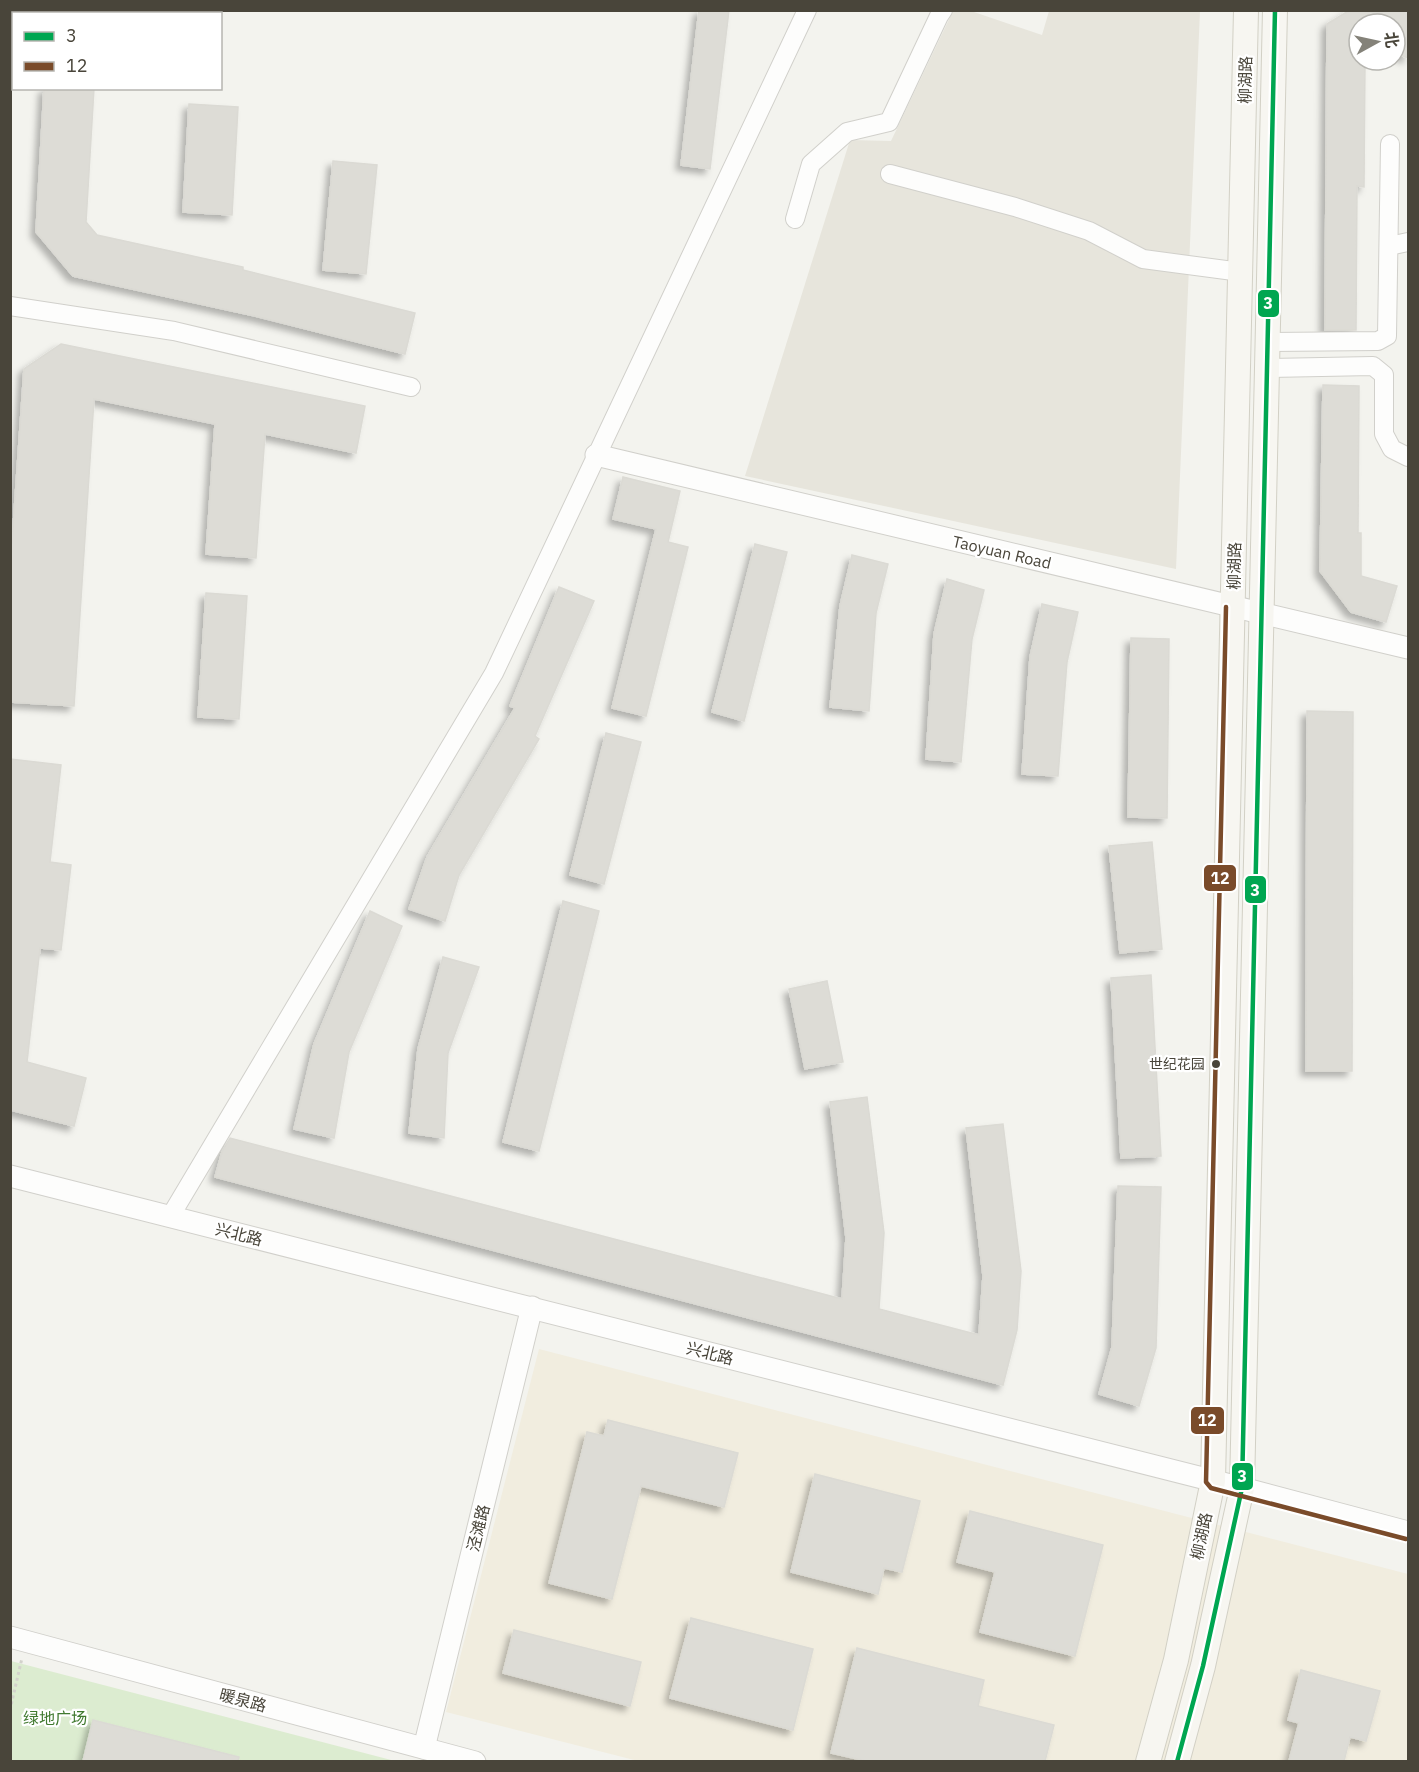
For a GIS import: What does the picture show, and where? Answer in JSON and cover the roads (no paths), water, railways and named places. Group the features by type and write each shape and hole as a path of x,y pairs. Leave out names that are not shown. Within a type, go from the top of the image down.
{"main road":[{"name":"柳湖路","path":"1148,1761 1176,1660 1213,1481 1246,10"},
{"name":"柳湖路","path":"1178,1761 1203,1666 1242,1488 1275,10"}],"street":[{"path":"170,1217 494,673 807,10"},
{"path":"795,219 811,164 848,132 889,122 943,10"},
{"path":"1267,342 1378,341 1388,336 1390,144"},
{"path":"890,174 1015,207 1089,231 1143,259 1240,272"},
{"path":"1389,246 1408,242"},
{"path":"10,306 174,331 411,387"},
{"path":"1267,368 1373,366 1384,375 1384,434 1392,449 1408,457"},
{"name":"Taoyuan Road","path":"596,455 1408,648"},
{"name":"兴北路","path":"10,1176 532,1307 1408,1532"},
{"name":"泾滩路","path":"424,1748 532,1307"},
{"name":"暖泉路","path":"18,1640 475,1761"}],"place":[{"name":"世纪花园","path":"1216,1064"}],"park label":[{"name":"绿地广场","path":"55,1718"}]}
